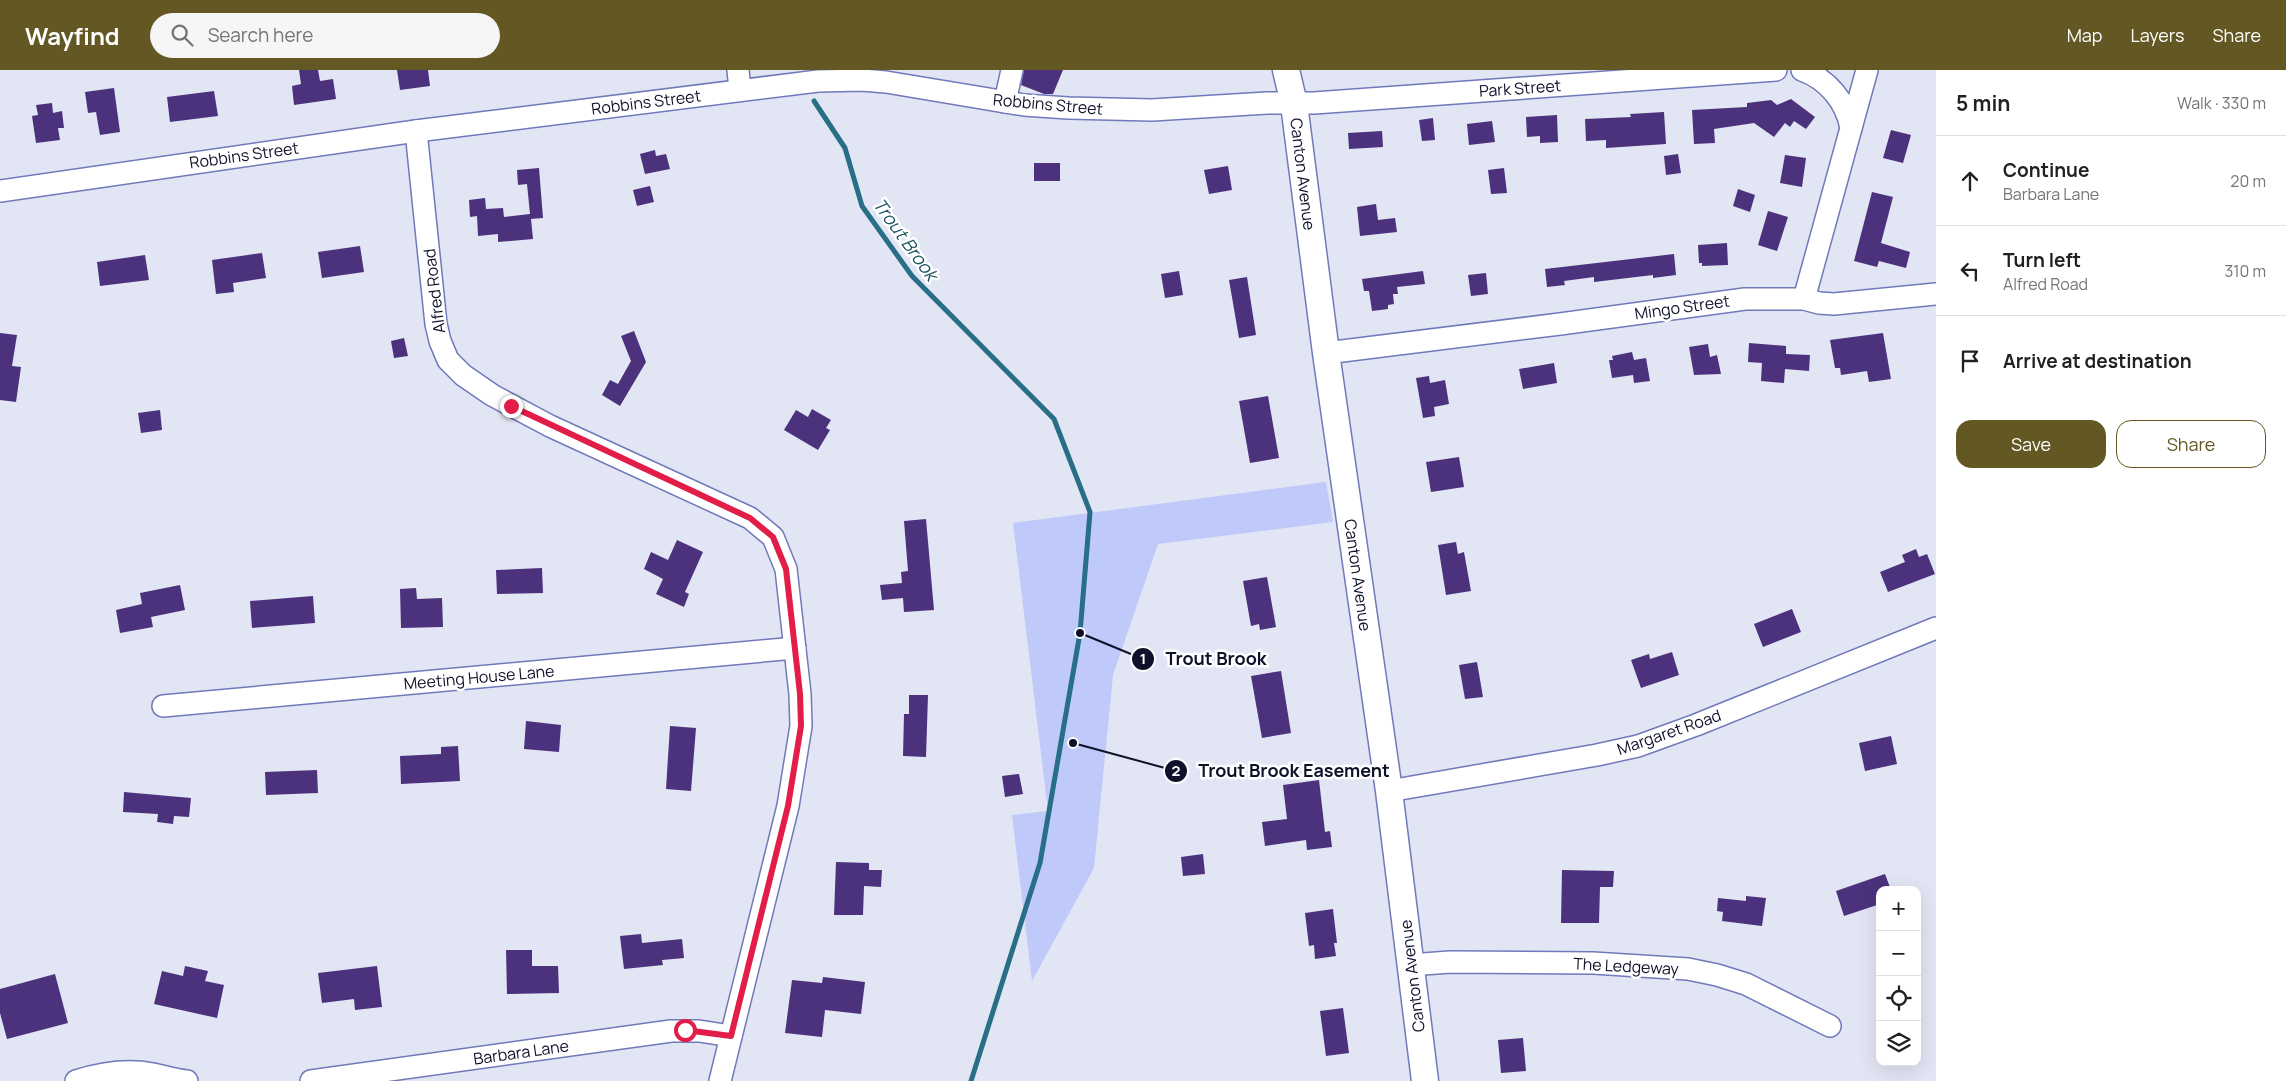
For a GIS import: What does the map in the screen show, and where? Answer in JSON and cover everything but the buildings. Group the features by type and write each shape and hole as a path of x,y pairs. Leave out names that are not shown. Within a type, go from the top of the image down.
{"main road":[{"name":"Canton Avenue","path":"1286,70 1294,104 1326,353 1389,791 1425,1081"}],"street":[{"path":"1005,102 1012,70"},
{"name":"Park Street","path":"1294,104 1776,70"},
{"path":"1802,70 1824,82 1838,96 1847,112 1851,128"},
{"path":"1804,298 1867,70"},
{"name":"Robbins Street","path":"0,191 416,131 739,80 797,83 862,80 907,85 1005,102 1068,108 1127,110 1180,109 1268,103 1294,104"},
{"name":"Alfred Road","path":"416,131 436,324 441,346 448,360 474,383 511,406 550,426 741,513 766,530 778,547 786,569 801,718 797,762 788,806 720,1081"},
{"name":"Mingo Street","path":"1326,353 1734,300 1804,298 1819,303 1834,304 1936,294"},
{"name":"Margaret Road","path":"1389,791 1587,757 1638,746 1696,725 1936,628"},
{"name":"Meeting House Lane","path":"163,706 795,648"},
{"name":"The Ledgeway","path":"1410,965 1450,962 1594,963 1688,969 1717,975 1752,986 1830,1026"},
{"name":"Barbara Lane","path":"311,1081 672,1031 699,1031 731,1036"},
{"path":"76,1081 91,1076 121,1072 153,1074 187,1081"}],"shaded area":[{"path":"1326,482 1333,522 1158,544 1113,675 1094,868 1032,981 1012,815 1048,811 1013,523"}],"waterway":[{"name":"Trout Brook","path":"814,101 845,148 862,206 912,276 1054,419 1090,512 1080,633 1040,863 971,1081"}],"place":[{"name":"Trout Brook","path":"1080,633"},
{"name":"Trout Brook Easement","path":"1073,743"}],"route":[{"path":"511,406 550,426 750,518 773,537 782,555 786,569 789,583 801,710 800,741 788,806 731,1036 715,1032 685,1030"}]}
